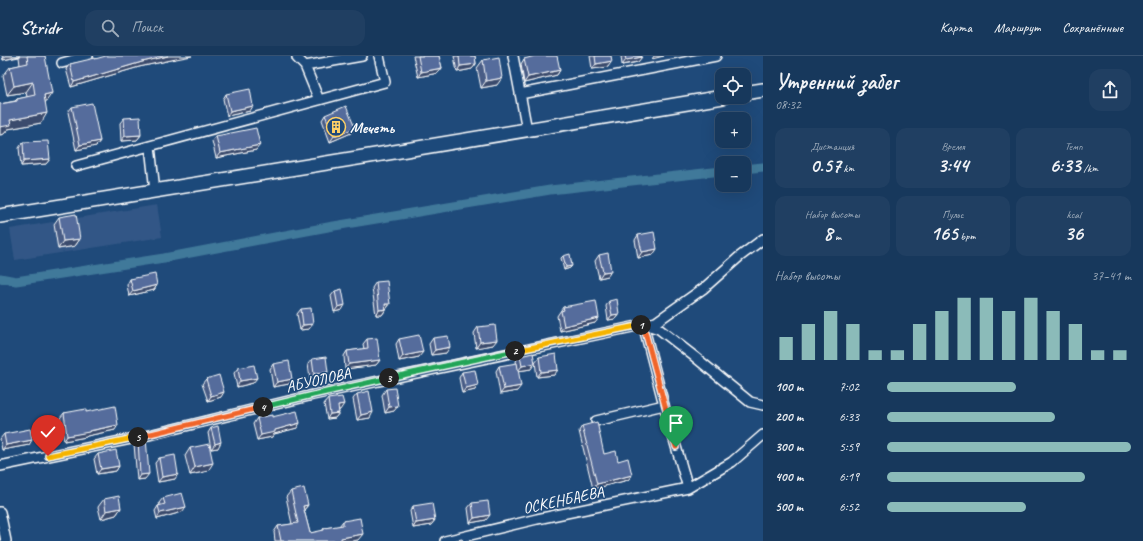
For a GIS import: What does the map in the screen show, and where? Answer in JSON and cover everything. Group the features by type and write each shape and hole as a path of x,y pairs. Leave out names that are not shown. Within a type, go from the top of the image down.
{"main road":[{"path":"751,93 763,90"},
{"path":"0,216 715,98"}],"street":[{"path":"62,63 88,56"},
{"path":"296,56 305,66 319,100"},
{"path":"305,66 362,56"},
{"path":"76,166 386,82 379,56"},
{"path":"513,56 527,130"},
{"path":"520,94 716,56"},
{"path":"150,146 156,191"},
{"name":"АБУОЛОВА","path":"0,466 145,436 321,393 656,322 704,288 739,257 763,239"},
{"path":"643,324 688,488"},
{"path":"643,324 659,329 750,402 763,406"},
{"path":"596,421 664,405"},
{"name":"ОСКЕНБАЕВА","path":"445,541 537,519 688,488 732,462 763,434"},
{"path":"0,512 6,541"}],"shaded area":[{"path":"157,205 162,237 15,260 10,229"}],"building":[{"path":"27,56 45,56 52,93 44,95 47,113 10,120 11,125 0,127 0,104 17,101 17,99 35,95 33,82 14,86 10,67 28,63"},
{"path":"106,56 168,56 74,82 70,64"},
{"path":"418,56 439,56 442,68 421,72"},
{"path":"459,56 475,56 476,64 460,66"},
{"path":"535,56 557,56 560,70 528,77 524,59"},
{"path":"595,56 611,56 612,61 596,64"},
{"path":"625,56 642,56 642,57 626,60"},
{"path":"499,57 502,78 486,81 483,60"},
{"path":"250,89 253,106 230,111 226,94"},
{"path":"92,103 100,141 80,145 72,107"},
{"name":"Мечеть","path":"346,106 355,128 334,136 325,115"},
{"path":"140,117 141,135 125,136 124,118"},
{"path":"256,128 260,145 220,153 216,136"},
{"path":"48,141 50,159 24,161 23,142"},
{"path":"76,214 80,239 63,241 59,217"},
{"path":"654,232 657,249 642,252 638,235"},
{"path":"608,253 611,271 603,272 599,255"},
{"path":"570,254 572,266 566,267 563,256"},
{"path":"155,274 157,285 133,291 130,279"},
{"path":"387,281 390,304 385,304 386,309 379,310 376,282"},
{"path":"342,289 345,305 338,307 335,291"},
{"path":"617,299 619,314 612,315 609,301"},
{"path":"596,301 599,318 564,326 561,311 564,310 563,307"},
{"path":"311,308 313,324 303,325 301,309"},
{"path":"495,325 497,340 480,342 478,327"},
{"path":"419,335 423,352 403,356 399,339"},
{"path":"448,336 450,347 435,350 433,338"},
{"path":"377,338 380,360 349,364 347,351 368,348 367,339"},
{"path":"533,353 535,363 522,366 520,356"},
{"path":"556,354 558,370 541,372 539,357"},
{"path":"326,357 328,372 314,374 312,359"},
{"path":"289,361 292,379 277,382 273,364"},
{"path":"517,363 521,386 504,389 499,366"},
{"path":"254,365 257,378 240,381 238,368"},
{"path":"475,370 478,385 466,388 462,372"},
{"path":"219,375 224,392 211,396 206,379"},
{"path":"395,388 398,406 389,407 386,389"},
{"path":"369,391 373,412 361,415 357,394"},
{"path":"342,397 344,404 338,405 339,413 330,414 328,399"},
{"path":"115,406 118,425 67,436 64,413 86,409 86,412"},
{"path":"297,411 300,423 275,430 275,432 261,435 257,418 272,415 272,417"},
{"path":"597,422 604,454 616,451 618,461 628,458 632,475 597,484 582,426"},
{"path":"218,426 221,442 215,444 211,428"},
{"path":"30,429 32,440 6,445 4,434"},
{"path":"146,438 149,474 140,475 138,439"},
{"path":"209,444 213,463 195,467 190,448"},
{"path":"116,450 119,466 101,469 98,454"},
{"path":"175,455 178,474 162,477 159,458"},
{"path":"304,488 308,505 303,506 310,533 324,530 324,528 343,525 343,521 360,518 363,534 341,538 341,541 281,541 278,526 298,523 291,491"},
{"path":"182,493 186,507 160,513 158,506 165,504 163,498"},
{"path":"119,496 121,508 106,511 104,499"},
{"path":"488,501 490,515 474,518 472,503"},
{"path":"432,503 435,520 416,523 413,506"},
{"path":"462,539 463,541 452,541"}],"waterway":[{"path":"751,168 763,167"},
{"path":"0,278 16,281 164,258 328,227 550,190 715,172"}],"place":[{"name":"Мечеть","path":"336,127"}],"route":[{"path":"48,456 145,436 313,395 643,324 676,447"}]}
